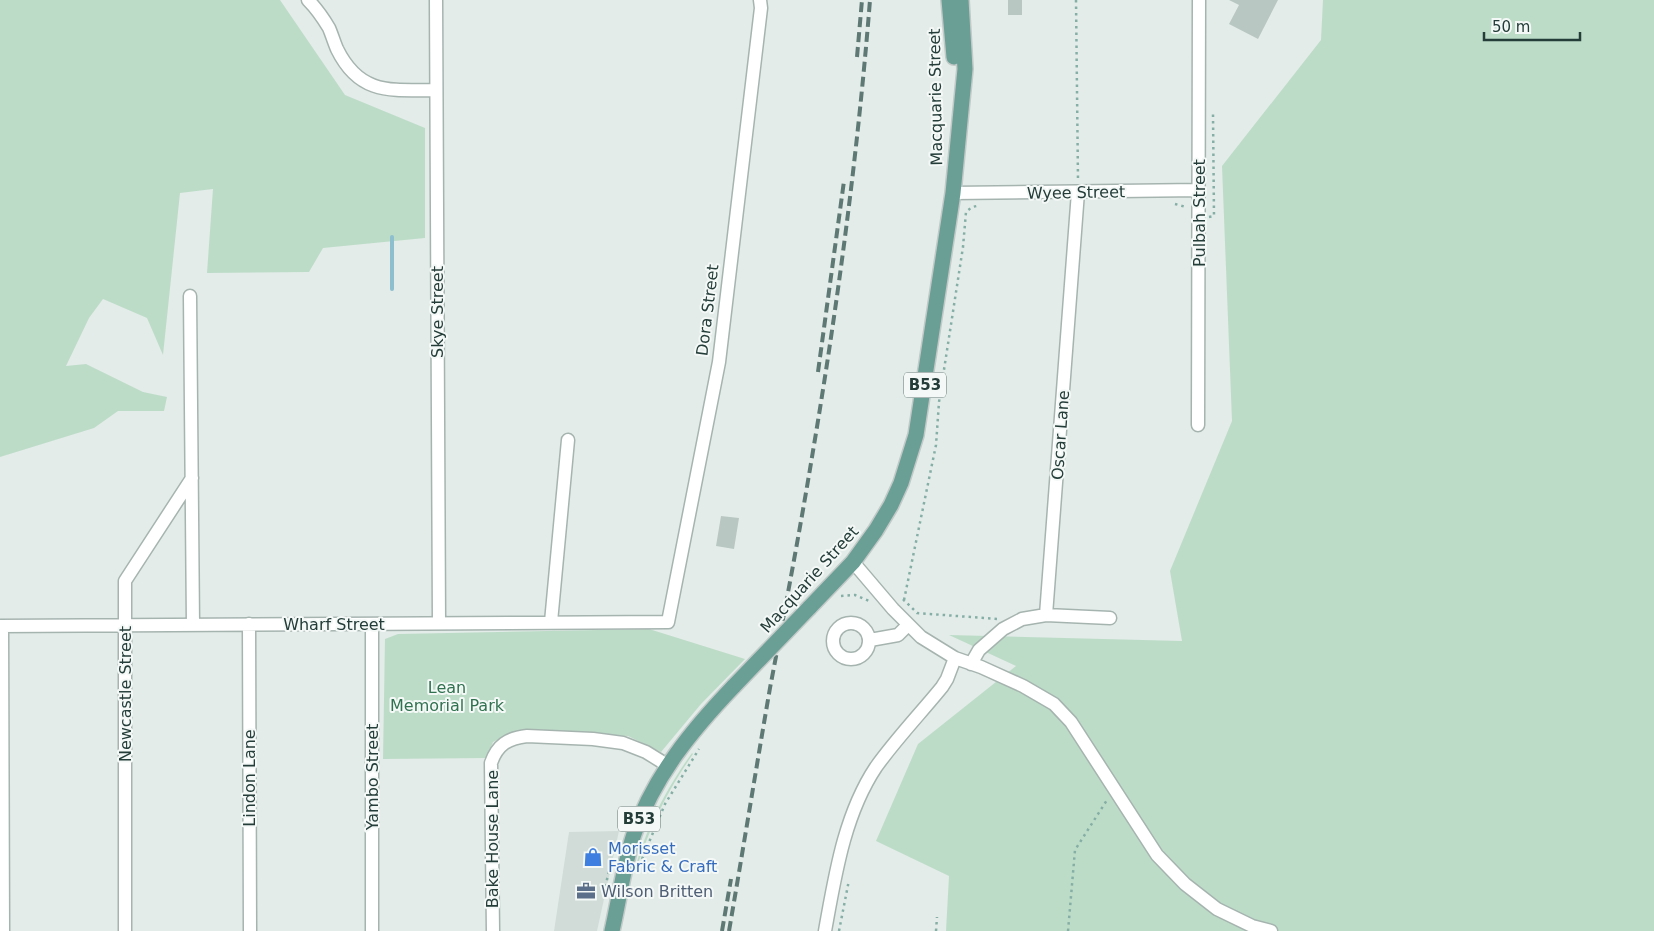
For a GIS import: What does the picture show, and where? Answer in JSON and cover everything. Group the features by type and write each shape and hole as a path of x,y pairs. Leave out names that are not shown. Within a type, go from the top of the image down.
{"main road":[{"name":"Macquarie Street","path":"949,0 954,54 953,193"},
{"name":"Macquarie Street","path":"667,765 699,724 853,562 891,505 910,459 921,410 953,193 965,68 961,0"},
{"name":"B53","path":"612,931 629,853 639,819 667,765"},
{"name":"B53","path":"621,931 624,878"}],"street":[{"path":"308,0 329,29 345,64 356,76 371,86 390,90 436,90"},
{"name":"Skye Street","path":"436,0 439,623"},
{"name":"Dora Street","path":"668,622 719,362 761,8 760,0"},
{"name":"Pulbah Street","path":"1198,425 1199,0"},
{"name":"Wyee Street","path":"953,193 1199,190"},
{"name":"Oscar Lane","path":"1046,615 1078,192"},
{"path":"190,296 193,624"},
{"path":"551,622 568,440"},
{"name":"Newcastle Street","path":"125,931 125,581 192,478"},
{"path":"853,562 908,625 928,642 955,658 1023,686 1054,704 1071,722 1157,855 1185,884 1217,909 1252,926 1271,931"},
{"path":"971,664 979,650 1003,629 1022,619 1046,615 1110,618"},
{"name":"Wharf Street","path":"1,626 668,622"},
{"name":"Lindon Lane","path":"249,624 250,931"},
{"name":"Yambo Street","path":"372,624 372,931"},
{"path":"870,640 898,635 908,625"},
{"path":"1,626 3,931"},
{"path":"825,931 839,858 863,790 881,761 942,687 955,658"},
{"name":"Bake House Lane","path":"493,931 491,763 499,747 506,741 516,737 527,736 609,740 634,746 667,765"}],"path":[{"path":"1076,0 1078,192"},
{"path":"1173,203 1186,206 1188,212"},
{"path":"904,600 936,445 939,402 963,247 966,212 972,207 980,206"},
{"path":"653,831 669,798 702,744"},
{"path":"1068,931 1075,850 1114,788"},
{"path":"839,931 850,873"},
{"path":"936,931 937,917"}],"shaded area":[{"path":"619,831 597,931 554,931 569,832"}],"green space":[{"path":"0,0 280,0 345,95 425,128 425,238 323,248 309,272 207,273 213,189 180,193 163,355 147,318 103,299 89,318 66,366 86,364 143,392 167,397 164,411 118,411 94,428 0,457"},
{"path":"1323,0 1654,0 1654,931 946,931 949,876 876,841 918,744 1016,666 949,635 1182,641 1170,571 1232,421 1222,166 1321,40"},
{"name":"Lean Memorial Park","path":"649,629 745,659 701,704 661,752 628,736 513,732 493,742 487,758 383,759 385,639 398,634"},
{"path":"692,753 660,811 634,872 657,810"}],"building":[{"path":"1008,0 1022,0 1022,15 1008,15"},
{"path":"1229,0 1278,0 1258,39 1229,24 1239,5"},
{"path":"721,516 739,518 734,549 716,546"}],"waterway":[{"path":"392,237 392,289"}],"railway":[{"path":"857,57 862,0"},
{"path":"729,931 831,339 853,170 870,0"},
{"path":"818,372 844,181"},
{"path":"722,931 731,879"}],"place":[{"name":"Morisset Fabric & Craft","path":"593,857"},
{"name":"Wilson Britten","path":"586,891"}]}
